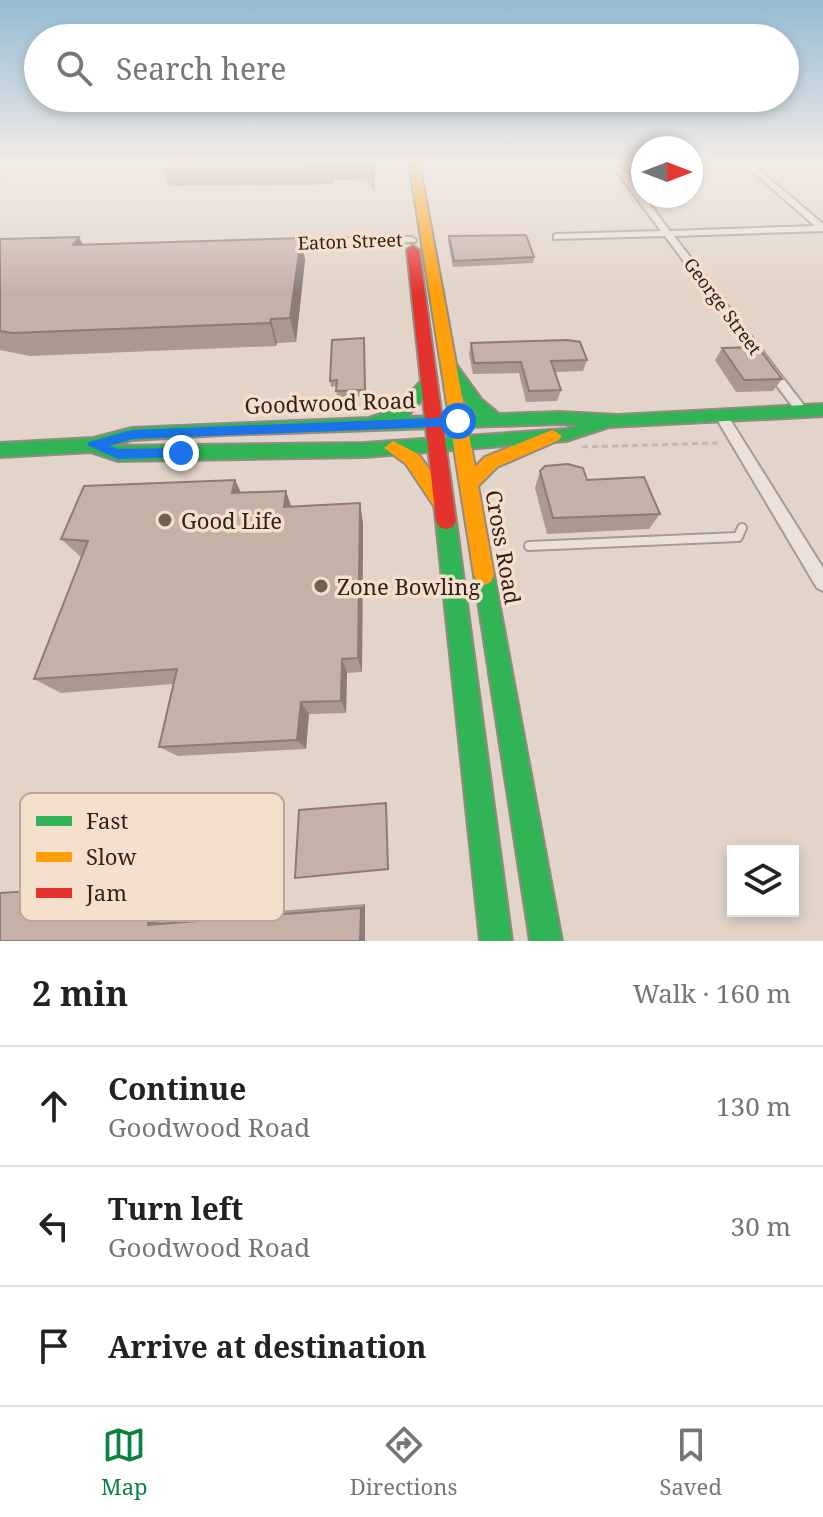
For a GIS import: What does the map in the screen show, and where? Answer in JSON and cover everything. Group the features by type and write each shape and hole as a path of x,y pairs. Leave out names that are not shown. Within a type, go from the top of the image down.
{"main road":[{"name":"Cross Road","path":"412,206 448,363 546,941"},
{"name":"Cross Road","path":"417,206 428,384 496,941"},
{"path":"448,363 467,395 482,412 495,420"},
{"path":"373,423 401,413 428,384"},
{"name":"Goodwood Road","path":"0,450 93,445 132,434 373,423 618,421 823,410"},
{"name":"Goodwood Road","path":"93,445 118,454 132,454 560,442 618,421"},
{"path":"469,484 491,462 560,442"},
{"path":"393,448 412,459 443,503"}],"street":[{"name":"George Street","path":"647,206 802,411"},
{"path":"797,206 823,228"},
{"path":"557,237 823,228"},
{"name":"Eaton Street","path":"274,244 420,240"},
{"path":"721,416 823,583"}],"lane":[{"path":"529,546 738,537 742,528"}],"path":[{"path":"560,442 725,443"}],"building":[{"path":"526,235 534,257 454,261 449,236"},
{"path":"79,237 73,245 301,238 290,318 271,319 270,323 0,331 0,239"},
{"path":"364,338 365,390 336,391 337,380 330,381 332,340"},
{"path":"580,342 587,360 551,361 561,390 529,391 521,362 474,363 471,343"},
{"path":"758,347 782,379 744,380 722,348"},
{"path":"568,464 583,468 587,480 644,477 660,514 553,518 540,471 545,466"},
{"path":"235,480 232,493 286,491 284,507 360,503 358,658 342,659 341,701 301,702 297,740 159,747 177,669 34,679 88,541 61,539 84,486"},
{"path":"386,803 388,869 295,878 299,810"},
{"path":"20,892 20,921 149,921 148,925 198,921 284,921 284,914 361,908 360,941 0,941 0,893"}],"traffic: fast":[{"path":"450,367 475,403 495,420"},
{"path":"373,423 401,413 428,384"},
{"path":"0,450 93,445 132,434 221,429 560,418 618,421 823,410"},
{"path":"94,446 118,454 364,450 566,435 602,425"},
{"path":"446,521 496,941"},
{"path":"484,575 546,941"}],"traffic: slow":[{"path":"421,206 484,575"},
{"path":"469,484 491,462 553,436"},
{"path":"393,448 412,459 443,503"}],"traffic: jam":[{"path":"413,250 446,521"}],"place":[{"name":"Good Life","path":"165,520"},
{"name":"Zone Bowling","path":"321,586"}],"route":[{"path":"181,453 118,454 93,445 132,434 458,421"}]}
